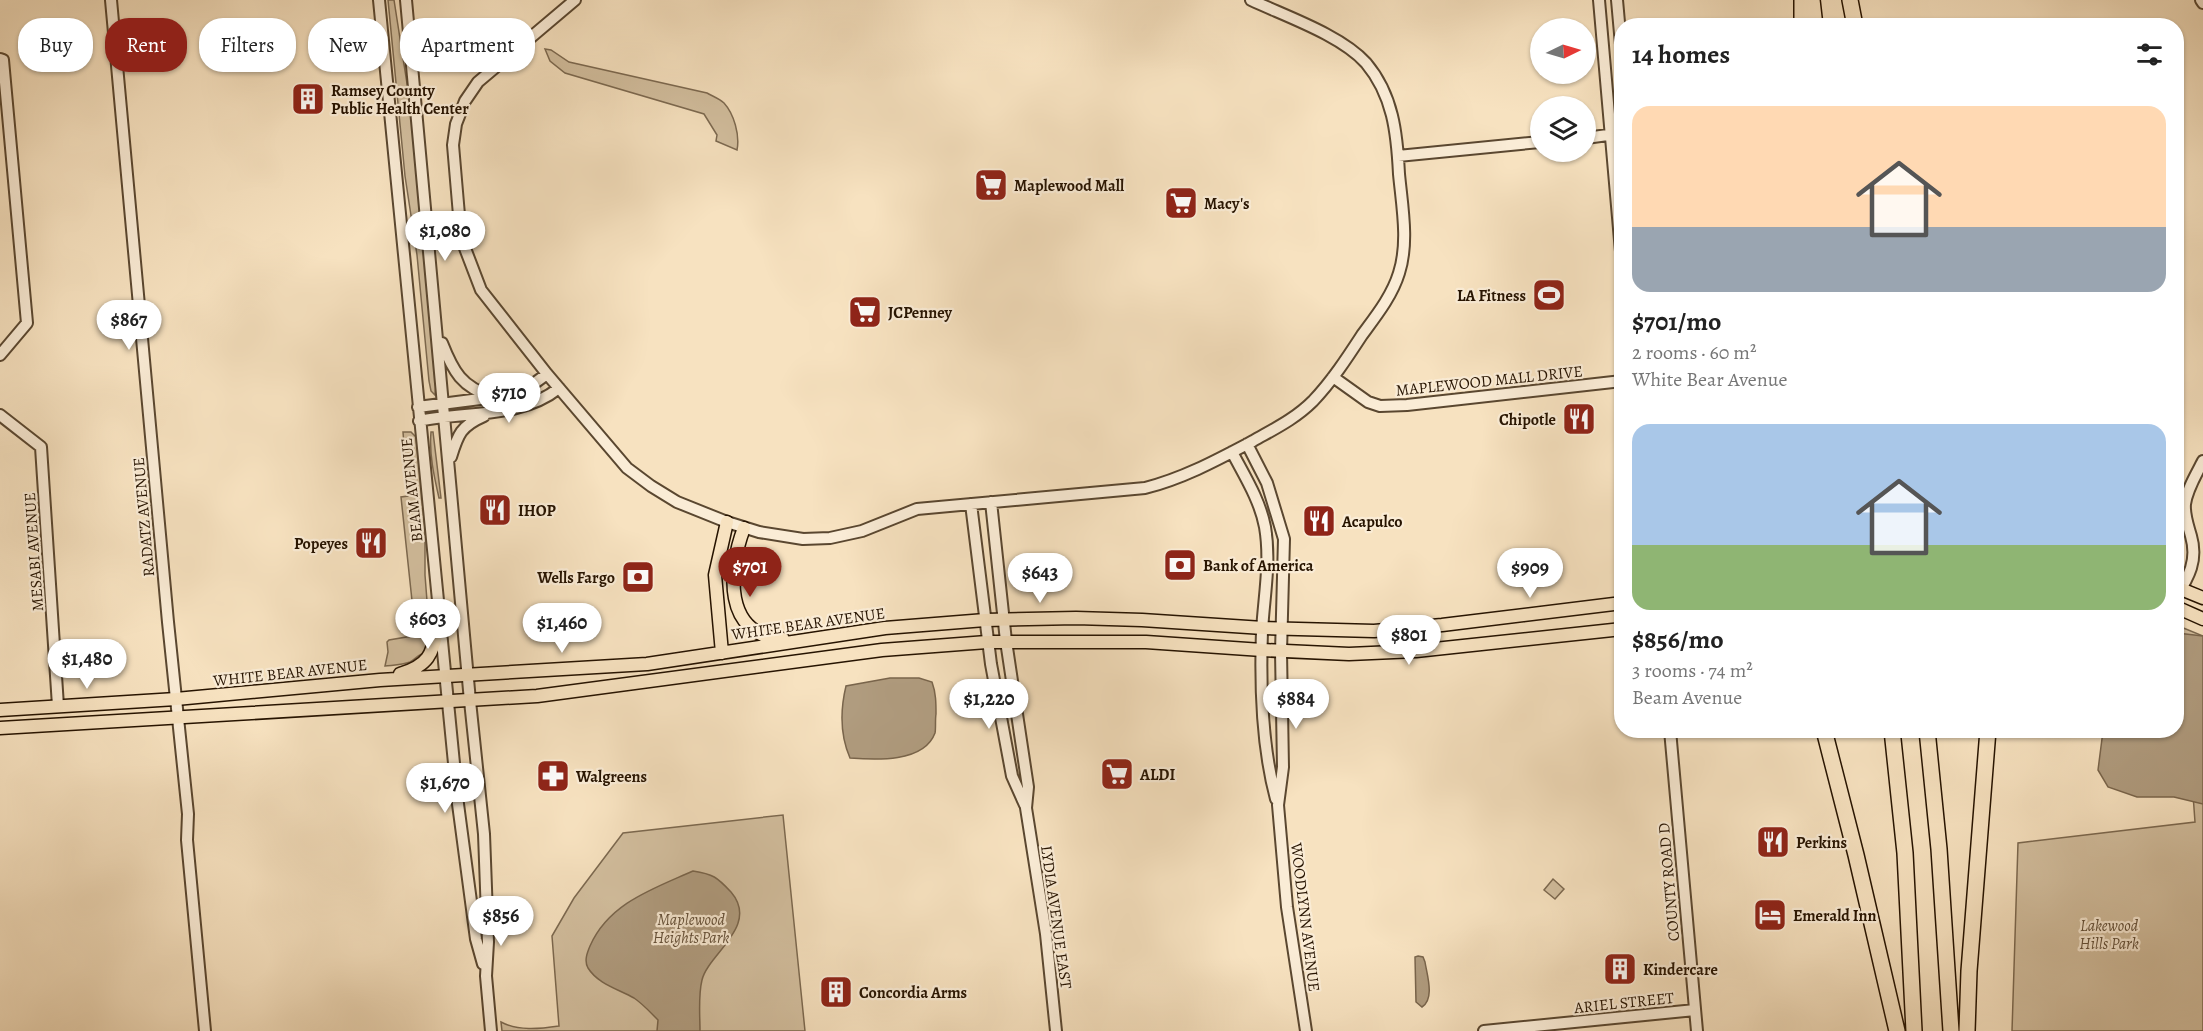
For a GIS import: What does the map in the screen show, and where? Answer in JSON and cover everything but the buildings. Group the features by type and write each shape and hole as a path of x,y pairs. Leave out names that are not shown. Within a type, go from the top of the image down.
{"highway":[{"path":"1802,0 1803,18"},
{"path":"1812,0 1814,18"},
{"path":"1849,0 1852,18"},
{"path":"1826,738 1897,1031"},
{"path":"1893,738 1905,853 1914,1031"},
{"path":"1928,738 1939,849 1951,1031"},
{"path":"1968,1031 1969,971 1987,738"},
{"path":"1980,828 1994,738"}],"main road":[{"path":"722,653 715,575 727,522"},
{"path":"744,528 737,546 733,580 737,605 742,618 750,627 770,638 802,639"},
{"path":"2184,593 2203,598"},
{"name":"WHITE BEAR AVENUE","path":"0,710 176,699 380,680 647,664 885,628 985,620 1142,620 1335,632 1405,629 1614,604"},
{"path":"2184,611 2203,619"},
{"path":"380,680 413,670 425,661 433,648 440,620"},
{"path":"0,728 470,701 586,690 882,650 987,642 1146,642 1262,651 1349,654 1416,651 1614,630"}],"street":[{"name":"RADATZ AVENUE","path":"111,0 205,1031"},
{"name":"BEAM AVENUE","path":"380,0 447,703 469,891 476,939 486,976"},
{"name":"BEAM AVENUE","path":"406,0 484,834 488,942 486,976 491,1031"},
{"path":"575,0 478,82 465,101 456,124 453,145 459,216 473,273 491,304 547,374 633,472 677,502 744,528 789,538 830,538 862,531 917,509 1145,488 1173,480 1232,452 1294,418 1313,400 1333,376 1390,295 1400,272 1404,243 1392,108 1385,91 1364,61 1345,45 1251,0"},
{"path":"1599,0 1614,119"},
{"path":"1617,0 1619,18"},
{"path":"0,59 3,60 27,323 0,355"},
{"path":"1596,137 1614,135"},
{"path":"1398,156 1530,143"},
{"path":"438,332 454,372 470,387 498,398"},
{"path":"418,407 498,398 525,390 547,374"},
{"name":"MAPLEWOOD MALL DRIVE","path":"1333,376 1368,402 1380,406 1614,382"},
{"path":"419,422 531,403 548,397 559,388"},
{"path":"449,463 461,431 468,423 493,411"},
{"name":"MESABI AVENUE","path":"0,415 41,447 58,706"},
{"path":"1247,444 1267,483 1284,539 1282,629"},
{"path":"1232,452 1254,495 1265,524 1269,554 1263,628"},
{"path":"2184,582 2194,561 2185,507 2186,496 2203,461"},
{"path":"992,502 1004,619"},
{"path":"971,504 985,620"},
{"name":"LYDIA AVENUE EAST","path":"1004,619 1028,787 1026,808 1046,934 1056,1031"},
{"name":"LYDIA AVENUE EAST","path":"985,620 1012,776 1026,808"},
{"name":"WOODLYNN AVENUE","path":"1263,628 1262,651 1268,767 1278,805 1290,931 1306,1031"},
{"name":"WOODLYNN AVENUE","path":"1278,805 1283,767 1282,629"},
{"name":"COUNTY ROAD D","path":"1671,738 1697,1031"},
{"name":"ARIEL STREET","path":"1484,1031 1695,1010"}],"green space":[{"path":"388,0 394,0 400,39 400,72 405,72 410,103 436,384 435,395 431,391 429,381 417,255 405,176"},
{"path":"545,49 551,50 569,62 707,93 728,108 737,131 737,150 716,141 717,135 704,114 565,73 550,61"},
{"path":"403,432 411,432 416,437 425,527 425,575 430,640 426,653 407,663 385,666 388,652 387,642 412,636 415,629 401,497 408,496"},
{"path":"431,432 433,432 441,498 439,498 432,465"},
{"name":"Lakewood Hills Park","path":"2184,628 2203,636 2203,1031 2012,1031 2018,843 2195,822 2184,669"},
{"name":"Maplewood Heights Park","path":"783,815 805,1031 502,1031 501,1022 522,1028 559,1026 552,936 574,898 623,833"},
{"path":"1553,879 1564,889 1555,899 1544,890"}],"shaded area":[{"path":"2184,634 2203,636 2203,804 2174,797 2137,797 2108,787 2098,770 2102,738 2184,738"},
{"path":"890,678 919,678 932,682 936,702 935,733 929,743 910,755 885,759 850,758 844,741 842,723 846,686"},
{"path":"693,871 710,875 722,883 738,904 740,916 730,939 706,970 702,980 700,1031 657,1031 658,1020 644,1006 592,974 587,965 587,954 598,931 620,908 648,891"},
{"path":"1415,957 1423,957 1425,962 1429,986 1428,998 1422,1007 1416,1002"}],"place":[{"name":"Ramsey County Public Health Center","path":"308,99"},
{"name":"Maplewood Mall","path":"991,185"},
{"name":"Macy's","path":"1181,203"},
{"name":"LA Fitness","path":"1549,295"},
{"name":"JCPenney","path":"865,312"},
{"name":"Chipotle","path":"1579,419"},
{"name":"IHOP","path":"495,510"},
{"name":"Acapulco","path":"1319,521"},
{"name":"Popeyes","path":"371,543"},
{"name":"Bank of America","path":"1180,565"},
{"name":"Wells Fargo","path":"638,577"},
{"name":"ALDI","path":"1117,774"},
{"name":"Walgreens","path":"553,776"},
{"name":"Perkins","path":"1773,842"},
{"name":"Emerald Inn","path":"1770,915"},
{"name":"Kindercare","path":"1620,969"},
{"name":"Concordia Arms","path":"836,992"}]}
